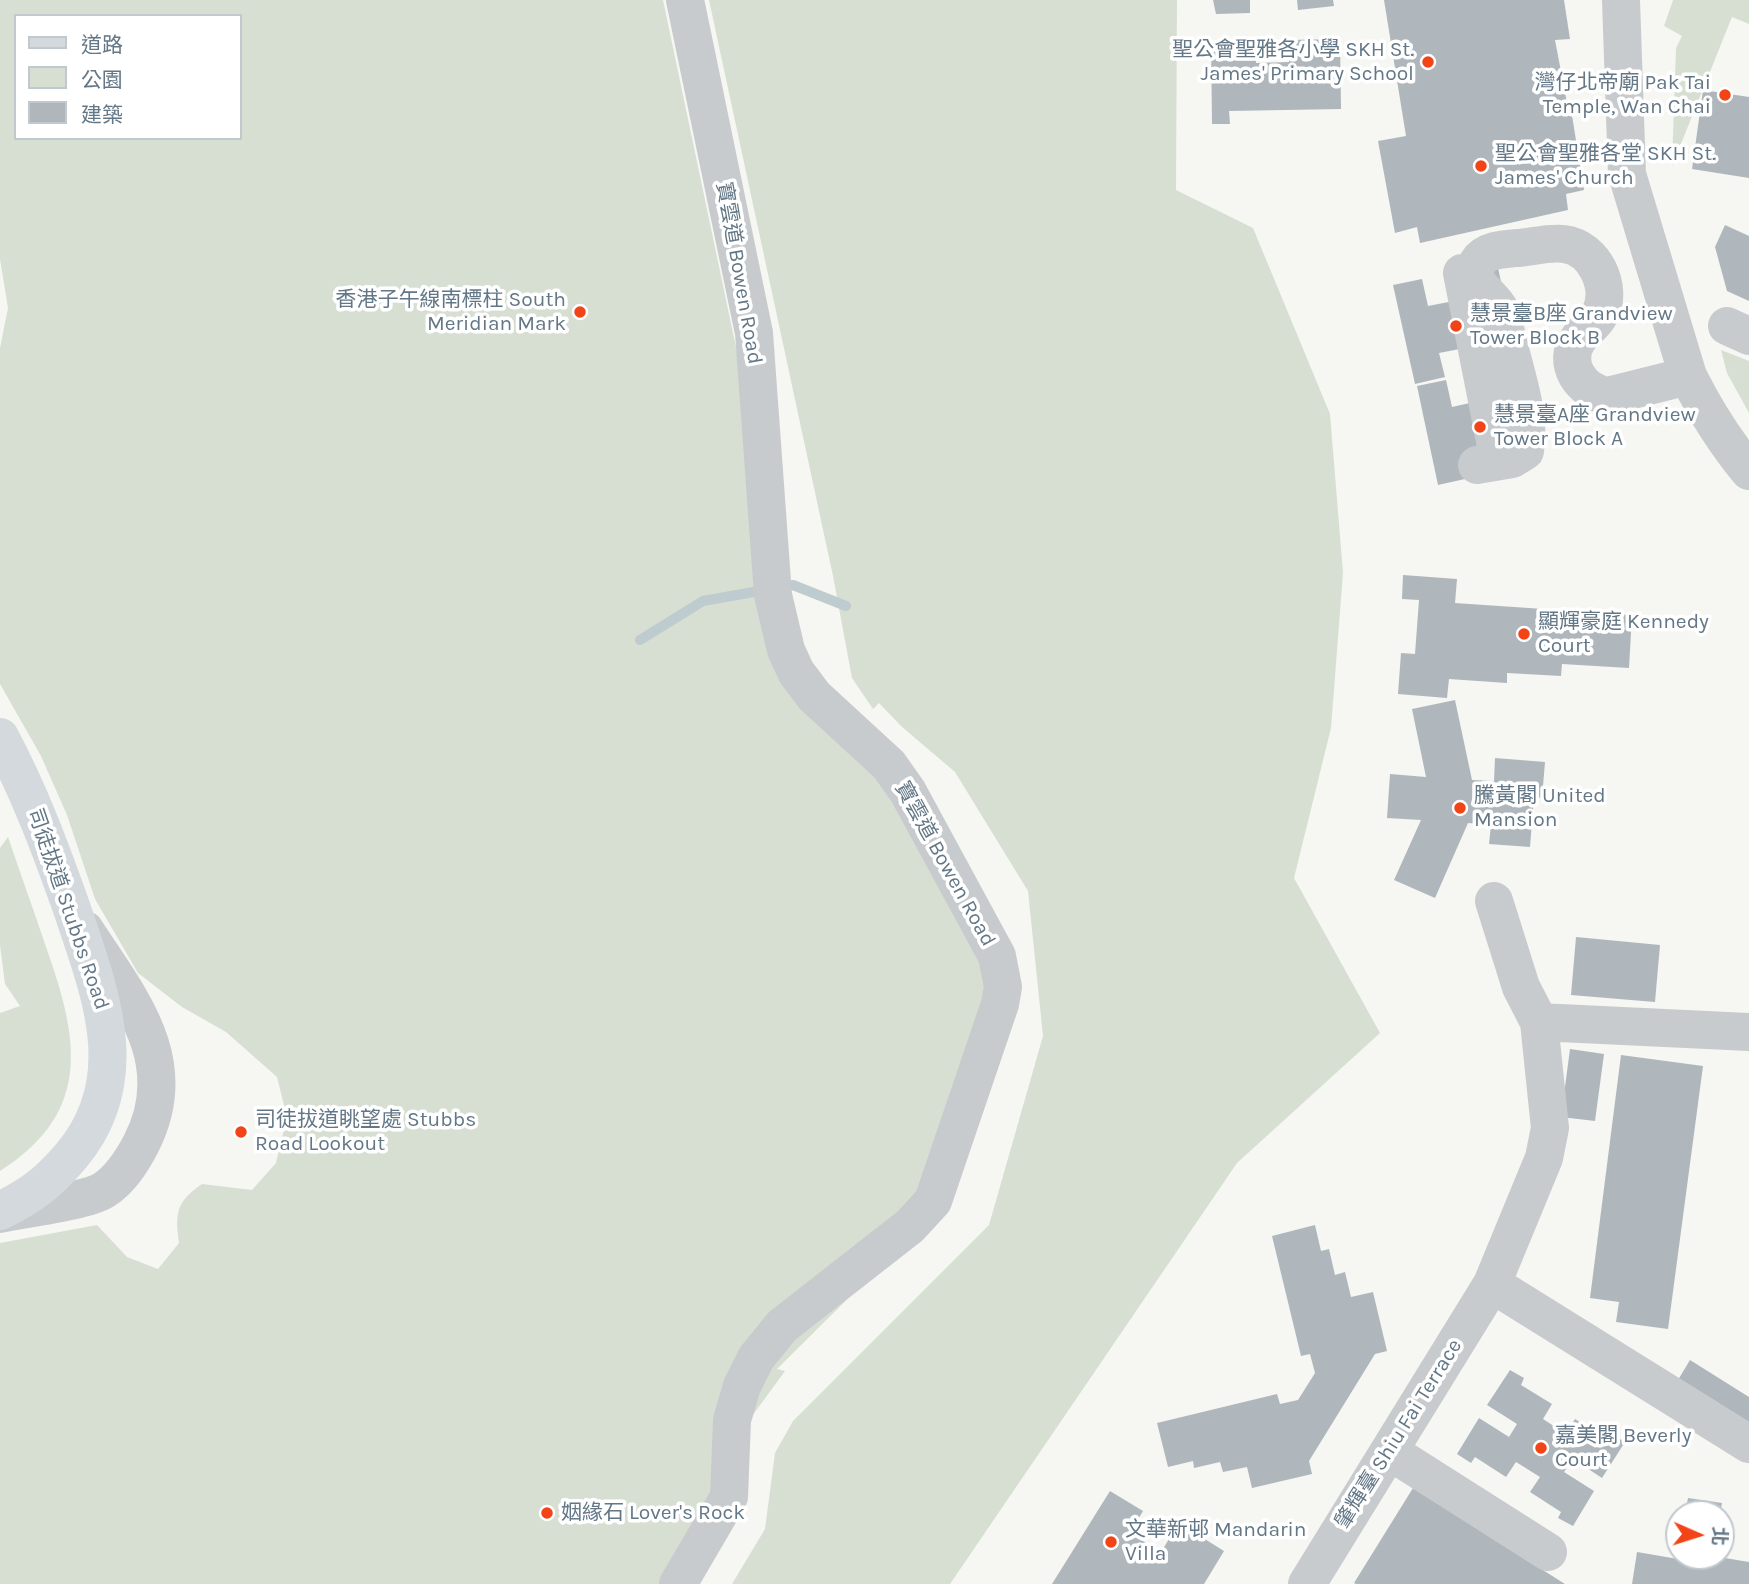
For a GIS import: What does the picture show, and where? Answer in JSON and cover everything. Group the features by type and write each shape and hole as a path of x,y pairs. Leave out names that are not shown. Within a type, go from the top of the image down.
{"main road":[{"name":"司徒拔道 Stubbs Road","path":"0,737 44,829 103,1008 108,1041 108,1073 98,1115 79,1146 49,1182 0,1212"}],"street":[{"path":"1621,0 1627,174 1688,376 1714,424 1749,471"},
{"name":"寶雲道 Bowen Road","path":"678,1584 729,1497 732,1420 742,1386 756,1358 782,1326 910,1226 933,1201 992,1029 1003,987 997,956 903,785 889,765 814,696 796,672 781,634 772,580 754,333 688,14"},
{"path":"1462,274 1488,463 1512,458 1525,451 1527,436 1523,407 1500,310 1479,286 1474,270 1480,258 1493,252 1566,244 1591,258 1604,284 1604,299 1601,313 1581,335 1573,358 1574,369 1587,389 1608,396 1688,376"},
{"name":"肇輝臺 Shiu Fai Terrace","path":"1307,1584 1492,1284 1544,1158 1550,1128 1539,1022 1521,987 1494,901"},
{"path":"0,1212 73,1200 103,1191 130,1164 149,1128 157,1091 156,1059 142,1021 72,911"},
{"path":"1539,1022 1749,1032"},
{"path":"1492,1284 1749,1444"},
{"path":"1389,1451 1548,1552"}],"green space":[{"path":"0,0 663,0 734,338 811,681 985,909 997,1031 950,1197 777,1369 785,1371 739,1434 679,1584 0,1584 0,1243 97,1225 127,1257 158,1269 179,1243 179,1209 187,1197 202,1184 252,1190 276,1163 287,1117 277,1077 226,1032 182,1007 138,973 95,899 67,815 41,756 0,684 0,348 8,308 0,259"},
{"path":"709,0 1177,0 1176,190 1253,228 1330,414 1343,573 1331,728 1294,878 1380,1033 1237,1163 950,1584 732,1584 765,1529 775,1453 793,1421 989,1225 1043,1036 1028,891 955,772 901,726 879,703 873,709 852,678 833,576"},
{"path":"1673,0 1749,0 1749,24 1732,17 1672,166 1676,48 1682,36 1664,26"},
{"path":"1721,350 1749,361 1749,413 1727,373"},
{"path":"8,837 65,1009 70,1040 70,1069 65,1096 52,1123 31,1147 0,1171 0,1013 20,1006 5,984 0,945 0,848"}],"building":[{"path":"1213,0 1250,0 1250,13 1216,14"},
{"path":"1297,0 1333,0 1334,6 1298,10"},
{"path":"1384,0 1564,0 1570,39 1555,40 1567,103 1570,103 1584,190 1566,194 1568,210 1420,243 1417,227 1395,233 1378,141 1406,136"},
{"path":"1340,39 1341,109 1229,111 1230,124 1212,124 1211,42 1256,41 1256,63 1289,62 1289,40"},
{"path":"1703,90 1749,97 1749,178 1692,169"},
{"path":"1725,225 1749,236 1749,301 1727,291 1715,247"},
{"name":"慧景臺B座 Grandview Tower Block B","path":"1497,263 1518,362 1470,347 1439,353 1445,377 1415,384 1393,285 1422,279 1428,306 1459,300"},
{"name":"慧景臺A座 Grandview Tower Block A","path":"1520,364 1541,462 1438,485 1417,386 1446,380 1452,407 1483,400"},
{"name":"顯輝豪庭 Kennedy Court","path":"1403,575 1457,579 1455,603 1632,615 1629,668 1562,664 1561,676 1507,673 1507,683 1449,679 1447,698 1398,694 1401,653 1415,654 1419,600 1402,599"},
{"name":"騰黃閣 United Mansion","path":"1455,700 1472,780 1494,781 1495,758 1545,762 1542,798 1534,797 1530,847 1489,844 1491,825 1468,823 1435,898 1394,880 1421,820 1387,818 1390,774 1426,777 1412,709"},
{"path":"1576,937 1660,945 1655,1002 1571,995"},
{"path":"1570,1049 1604,1054 1595,1121 1561,1117"},
{"path":"1621,1055 1703,1066 1668,1329 1616,1322 1619,1302 1590,1298"},
{"path":"1315,1225 1321,1251 1329,1249 1335,1275 1345,1272 1351,1297 1373,1292 1387,1351 1375,1354 1309,1461 1312,1474 1252,1488 1247,1467 1223,1472 1220,1462 1194,1468 1193,1461 1168,1467 1157,1423 1277,1394 1280,1404 1298,1400 1315,1373 1310,1354 1301,1356 1272,1236"},
{"path":"1690,1360 1749,1397 1749,1424 1678,1380"},
{"name":"嘉美閣 Beverly Court","path":"1510,1370 1524,1378 1521,1385 1552,1404 1543,1419 1566,1434 1575,1419 1606,1439 1610,1433 1625,1442 1602,1478 1573,1459 1564,1472 1594,1491 1573,1526 1558,1518 1561,1512 1530,1492 1540,1477 1516,1462 1506,1477 1475,1457 1471,1463 1457,1454 1479,1418 1509,1437 1517,1424 1487,1405"},
{"path":"1413,1488 1565,1584 1354,1583"},
{"name":"文華新邨 Mandarin Villa","path":"1110,1491 1143,1511 1130,1533 1161,1552 1179,1523 1224,1551 1204,1584 1052,1584"},
{"path":"1637,1552 1665,1557 1665,1570 1735,1570 1735,1560 1749,1562 1749,1584 1632,1584"}],"waterway":[{"path":"640,640 703,601 793,585 846,606"}],"place":[{"name":"聖公會聖雅各小學 SKH St. James' Primary School","path":"1428,62"},
{"name":"灣仔北帝廟 Pak Tai Temple, Wan Chai","path":"1725,95"},
{"name":"聖公會聖雅各堂 SKH St. James' Church","path":"1481,166"},
{"name":"香港子午線南標柱 South Meridian Mark","path":"580,312"},
{"name":"慧景臺B座 Grandview Tower Block B","path":"1456,326"},
{"name":"慧景臺A座 Grandview Tower Block A","path":"1480,427"},
{"name":"顯輝豪庭 Kennedy Court","path":"1524,634"},
{"name":"騰黃閣 United Mansion","path":"1460,808"},
{"name":"司徒拔道眺望處 Stubbs Road Lookout","path":"241,1132"},
{"name":"嘉美閣 Beverly Court","path":"1541,1448"},
{"name":"姻緣石 Lover's Rock","path":"547,1513"},
{"name":"文華新邨 Mandarin Villa","path":"1111,1542"}]}
